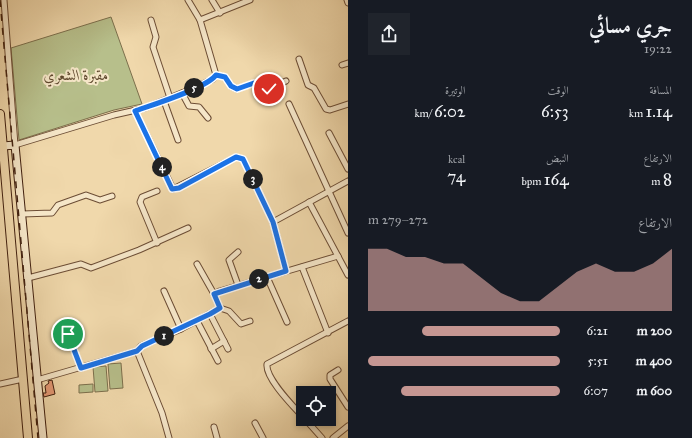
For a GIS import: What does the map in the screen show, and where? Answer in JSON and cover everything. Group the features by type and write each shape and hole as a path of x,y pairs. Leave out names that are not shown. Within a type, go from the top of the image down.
{"main road":[{"path":"0,114 3,146 2,164 28,438"}],"street":[{"path":"4,0 15,145 43,438"},
{"path":"188,0 200,20 216,75"},
{"path":"212,0 220,12"},
{"path":"200,20 250,0"},
{"path":"151,20 156,37 153,45 154,51 170,98"},
{"path":"299,60 308,85 314,88 326,109 330,110 348,104"},
{"path":"342,65 348,63"},
{"path":"3,146 15,145 114,115 135,111 164,101 213,79 216,75"},
{"path":"216,75 225,77 231,86 237,89 254,83 263,88 269,89 286,81"},
{"path":"182,93 188,106 199,108 208,118"},
{"path":"164,101 178,140"},
{"path":"289,104 348,233"},
{"path":"135,111 171,188 179,188 217,166 240,157 244,160 273,222 286,271"},
{"path":"329,133 348,169"},
{"path":"273,222 348,181"},
{"path":"157,190 142,197 140,202 157,242"},
{"path":"22,214 52,213 56,207 64,202 86,195 100,200 112,196"},
{"path":"309,202 348,275"},
{"path":"28,278 81,264 91,268 188,228"},
{"path":"238,252 229,260 238,285"},
{"path":"214,294 238,285 338,256"},
{"path":"196,264 214,294 220,308"},
{"path":"302,267 328,333"},
{"path":"267,277 287,322"},
{"path":"164,291 181,329"},
{"path":"37,380 137,351 142,346 181,329 220,308 229,310 240,324 250,321"},
{"path":"210,314 228,349"},
{"path":"197,321 218,361"},
{"path":"296,409 270,377 266,369 267,364 328,333 348,321"},
{"path":"68,334 81,368"},
{"path":"211,349 224,341"},
{"path":"137,351 162,413 169,438"},
{"path":"338,370 330,375 330,379 348,408"},
{"path":"0,384 23,379"},
{"path":"255,423 263,438"},
{"path":"311,426 322,438"},
{"path":"333,438 348,426"},
{"path":"214,427 217,438"}],"green space":[{"name":"مقبرة الشعري","path":"111,17 142,104 114,110 19,140 11,48"},
{"path":"121,363 123,388 110,389 108,364"},
{"path":"106,366 108,391 95,392 93,367"},
{"path":"93,384 93,392 79,393 79,385"}],"building":[{"path":"52,380 55,394 44,397 43,393 46,393 45,386 49,383 48,381"}],"railway":[{"path":"0,0 38,438"}],"route":[{"path":"68,334 81,368 137,351 142,346 181,329 210,314 220,308 214,294 222,290 286,271 273,222 270,219 244,160 240,157 236,157 179,188 172,189 135,111 164,101 199,86 213,79 216,75 227,78 233,88 238,89 254,83 259,84 260,87 269,89"}]}
